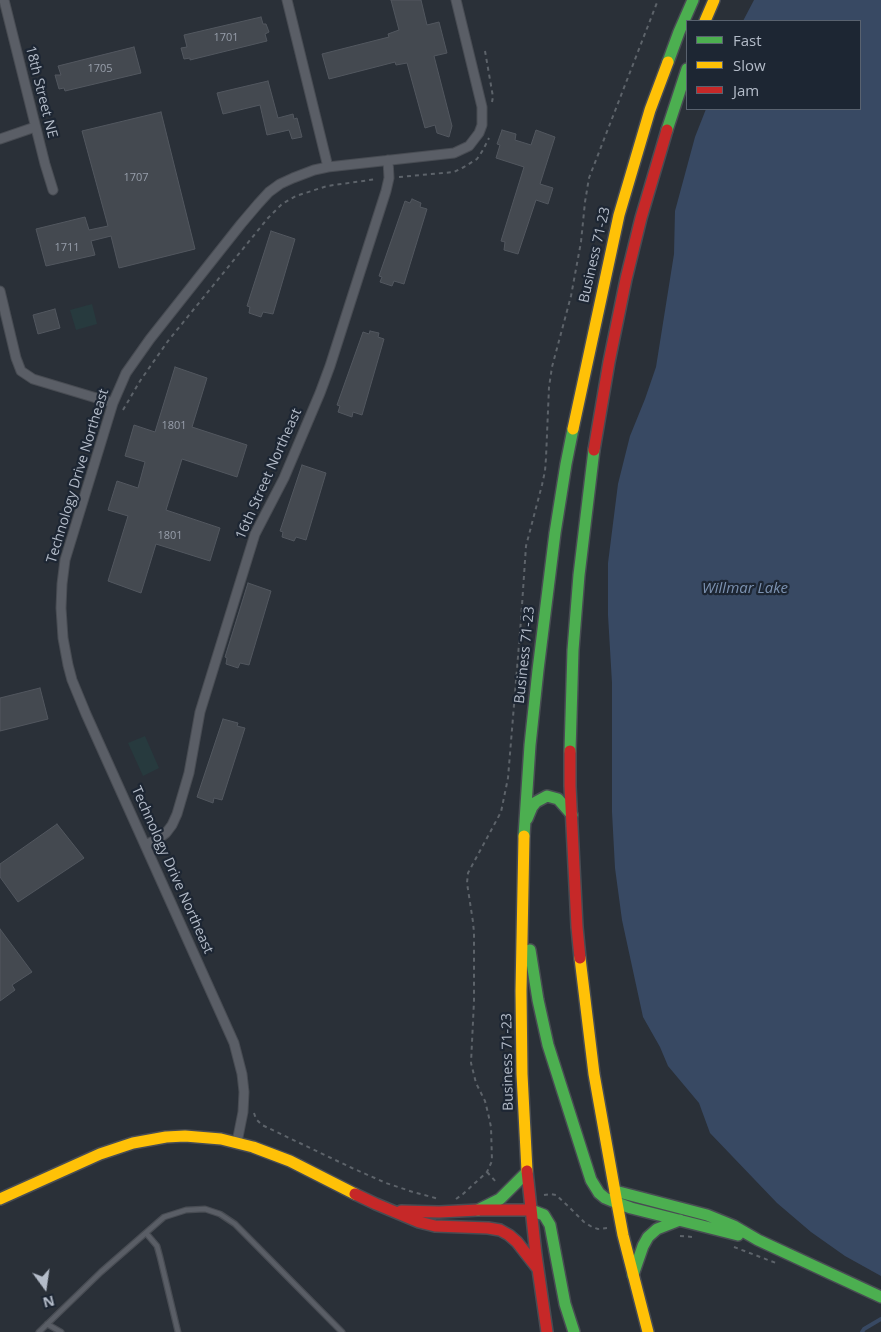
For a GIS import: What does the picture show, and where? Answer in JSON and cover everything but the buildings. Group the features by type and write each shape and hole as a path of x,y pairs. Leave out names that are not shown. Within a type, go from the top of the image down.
{"main road":[{"name":"Business 71-23","path":"547,1332 531,1210 525,1142 522,1029 523,866 530,745 546,600 566,464 583,379 619,215 632,166 679,32 693,0"},
{"path":"705,20 714,0"},
{"path":"648,1332 617,1204 594,1074 582,981 577,928 570,755 573,650 578,575 595,440 626,279 658,159 686,72"},
{"path":"524,826 532,807 539,800 547,796 558,799 572,815"},
{"path":"523,866 530,945 538,1000 550,1053 591,1180 599,1193 617,1204 758,1240"},
{"path":"0,1199 100,1154 133,1143 158,1138 184,1136 221,1138 253,1147 290,1161 391,1211 419,1222 436,1226 500,1230 517,1242 538,1269"},
{"path":"478,1210 500,1198 527,1172"},
{"path":"615,1190 707,1215 734,1226 758,1240 881,1297"},
{"path":"391,1211 531,1210 544,1215 550,1225 565,1304 574,1332"},
{"path":"633,1275 648,1237 657,1229 680,1220"}],"street":[{"name":"18th Street NE","path":"4,0 53,190"},
{"path":"287,0 328,167"},
{"name":"Technology Drive Northeast","path":"237,1142 244,1098 242,1074 231,1035 75,687 65,654 61,620 62,584 66,555 113,403 122,382 139,354 240,224 269,192 286,181 304,173 328,167 454,153 469,146 479,133 482,126 482,107 456,0"},
{"path":"0,139 35,126"},
{"name":"16th Street Northeast","path":"145,845 166,833 177,814 189,773 200,712 255,534 284,478 320,393 386,191 389,178 388,160"},
{"path":"0,291 16,358 22,371 33,379 44,383 113,403"}],"lane":[{"path":"39,1332 101,1272 164,1217 186,1210 205,1209 220,1214 235,1224 342,1332"},
{"path":"146,1232 153,1240 158,1251 178,1332"},
{"path":"47,1324 61,1332"}],"path":[{"path":"485,51 493,97 492,105"},
{"path":"120,414 168,341 268,218 282,204 296,196 327,186 454,172 476,159 483,150 490,134"},
{"path":"254,1106 256,1119 262,1125 386,1183 444,1200"},
{"path":"450,1200 463,1194 487,1172 491,1165 492,1153"},
{"path":"487,1172 501,1187"},
{"path":"540,1196 551,1194 556,1196 592,1227 610,1228"},
{"path":"679,1236 695,1237"},
{"path":"732,1246 783,1266"}],"green space":[{"path":"92,304 97,324 76,330 70,310"},
{"path":"145,736 159,768 143,776 128,743"}],"water":[{"name":"Willmar Lake","path":"754,0 881,0 881,1276 845,1256 811,1232 777,1203 710,1133 699,1103 668,1066 660,1047 643,1017 622,920 615,868 612,812 612,683 608,615 608,563 618,484 630,436 656,367 674,254 675,211 695,137 706,110 861,110 861,20 744,20"}],"waterway":[{"path":"862,1332 881,1319"}],"traffic: fast":[{"path":"668,62 693,0"},
{"path":"667,130 686,72"},
{"path":"524,836 530,745 538,670 555,533 573,429"},
{"path":"570,751 573,650 579,575 594,450"},
{"path":"527,819 536,802 547,796 558,799 572,815"},
{"path":"530,950 548,1045 591,1180 599,1193 617,1203"},
{"path":"478,1210 500,1199 527,1172"},
{"path":"615,1191 707,1215 734,1226 758,1240 881,1297"},
{"path":"617,1203 738,1235"},
{"path":"531,1210 544,1215 550,1225 565,1304 574,1332"},
{"path":"633,1275 648,1237 657,1229 680,1220"}],"traffic: slow":[{"path":"705,20 714,0"},
{"path":"573,429 619,215 650,110 668,62"},
{"path":"524,836 521,991 522,1074 527,1171"},
{"path":"580,958 594,1074 617,1203 623,1235 648,1332"},
{"path":"0,1199 100,1154 133,1143 166,1137 185,1136 221,1139 253,1147 290,1161 355,1194"}],"traffic: jam":[{"path":"594,450 626,279 641,218 667,130"},
{"path":"570,751 570,786 580,958"},
{"path":"527,1171 547,1332"},
{"path":"355,1194 419,1222 435,1226 500,1230 517,1242 538,1269"},
{"path":"401,1211 531,1210"}]}
